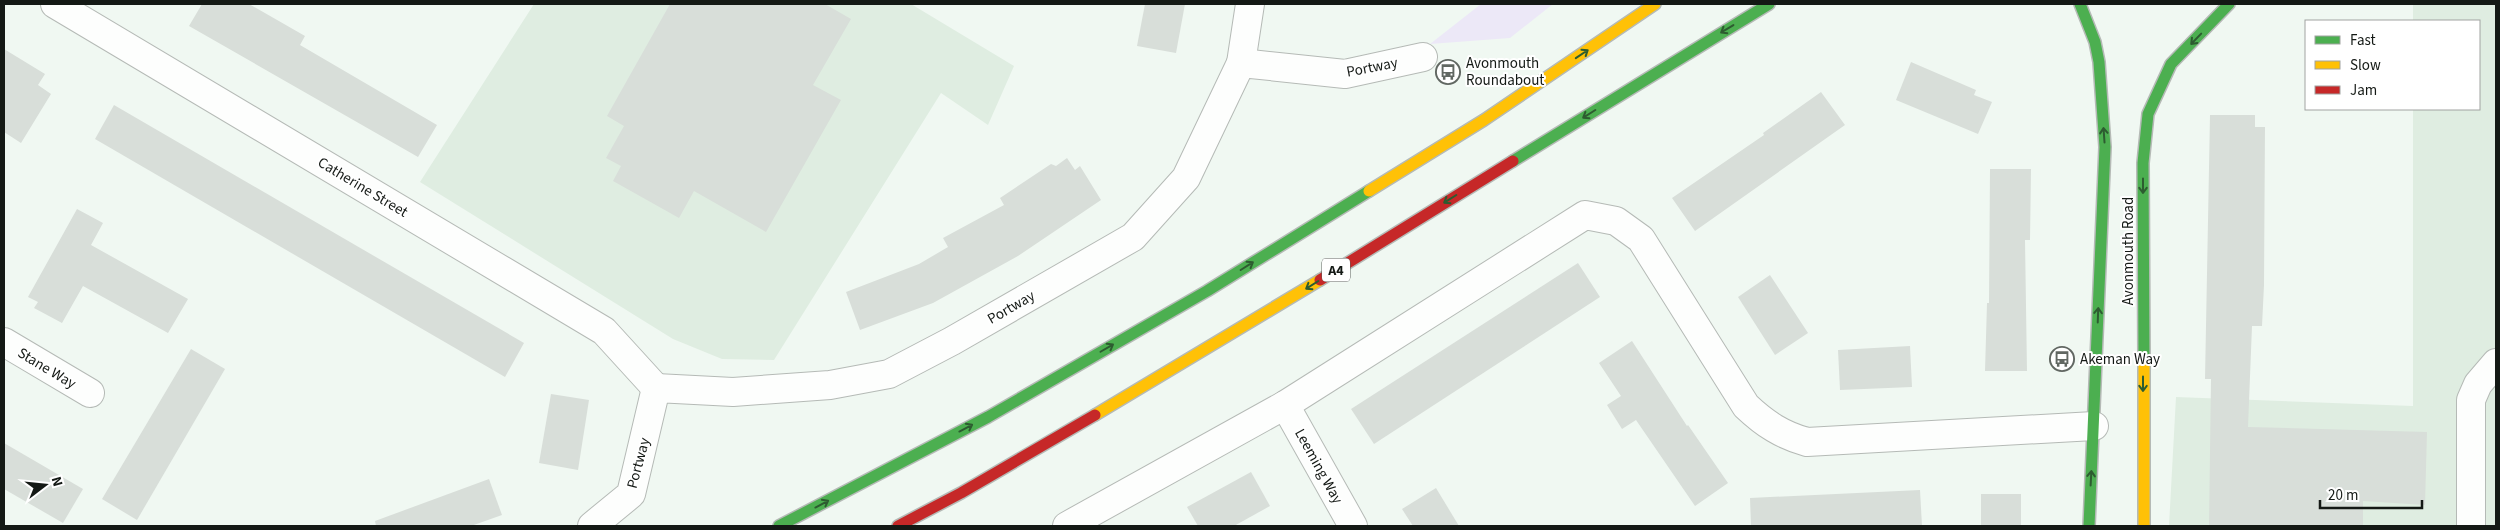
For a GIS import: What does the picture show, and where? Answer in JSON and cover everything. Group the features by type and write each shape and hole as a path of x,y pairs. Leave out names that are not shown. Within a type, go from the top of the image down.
{"main road":[{"path":"779,526 988,417 1207,291 1484,120 1655,4"},
{"name":"A4","path":"898,526 961,493 1184,363 1769,4"},
{"name":"Avonmouth Road","path":"2080,4 2095,42 2099,62 2105,147 2089,526"},
{"name":"Avonmouth Road","path":"2144,526 2143,163 2148,114 2171,64 2229,4"}],"street":[{"name":"Catherine Street","path":"55,4 604,331 656,388"},
{"path":"1241,63 1250,4"},
{"name":"Portway","path":"592,526 631,494 656,388 733,392 830,384 889,374 952,342 1134,237 1186,178 1241,63 1345,74 1423,57"},
{"path":"1067,526 1285,405 1584,215 1616,221 1641,239 1746,406 1760,420 1788,437 1807,442 2094,426"},
{"name":"Stane Way","path":"4,342 90,393"},
{"path":"2472,526 2471,400 2478,384 2496,363"},
{"name":"Leeming Way","path":"1285,405 1353,526"}],"shaded area":[{"path":"534,4 911,4 1014,66 988,125 941,93 774,360 722,359 673,339 420,182"},
{"path":"1481,4 1553,4 1510,38 1430,44"},
{"path":"2413,4 2496,4 2496,526 2169,526 2176,397 2413,406 2413,110 2480,110 2480,20 2413,20"}],"building":[{"path":"202,4 249,4 305,36 300,45 437,125 418,157 189,26"},
{"path":"670,4 825,4 851,19 813,85 841,100 766,232 694,191 679,218 613,181 621,166 606,158 624,126 607,116"},
{"path":"1145,4 1185,4 1176,53 1137,46"},
{"path":"4,49 45,74 38,85 51,94 21,143 4,132"},
{"path":"1911,62 1976,90 1974,95 1992,102 1978,134 1896,100"},
{"path":"1821,92 1845,125 1695,231 1672,198 1764,135 1763,133"},
{"path":"114,105 524,343 505,377 95,139"},
{"path":"2210,115 2255,115 2255,127 2265,127 2262,326 2252,326 2248,427 2427,432 2425,505 2363,501 2363,526 2209,526 2211,379 2205,379"},
{"path":"1067,158 1075,170 1080,166 1101,200 1018,256 933,303 860,330 846,292 919,264 948,247 943,238 1004,205 1000,198 1051,164 1056,166"},
{"path":"1990,169 2031,169 2030,240 2025,240 2027,371 1985,371 1987,303 1989,303"},
{"path":"77,209 103,223 91,245 188,299 168,333 83,286 62,323 34,308 38,302 28,297"},
{"path":"1578,263 1600,297 1374,444 1351,409"},
{"path":"1770,275 1808,333 1775,355 1738,297"},
{"path":"1632,341 1687,426 1728,483 1695,506 1636,420 1622,429 1607,405 1621,396 1599,363"},
{"path":"1910,346 1912,387 1840,390 1838,350"},
{"path":"191,349 225,369 137,520 102,499"},
{"path":"551,394 589,400 578,470 539,463"},
{"path":"4,443 83,489 63,523 4,489"},
{"path":"1251,472 1270,506 1234,526 1198,526 1187,507"},
{"path":"489,479 502,515 471,526 376,526 375,521"},
{"path":"1436,488 1459,526 1413,526 1402,509"},
{"path":"1920,490 1922,526 1751,526 1750,498"},
{"path":"1981,494 2021,494 2021,526 1981,526"}],"traffic: fast":[{"path":"1513,161 1769,4"},
{"path":"2080,4 2095,42 2099,62 2105,147 2089,526"},
{"path":"2144,363 2143,163 2148,114 2171,64 2229,4"},
{"path":"779,526 988,417 1207,291 1369,191"}],"traffic: slow":[{"path":"1369,191 1484,120 1655,4"},
{"path":"1095,415 1320,280"},
{"path":"2144,363 2144,526"}],"traffic: jam":[{"path":"1320,280 1513,161"},
{"path":"898,526 961,493 1095,415"}],"place":[{"name":"Avonmouth Roundabout","path":"1448,72"},
{"name":"Akeman Way","path":"2062,359"}]}
